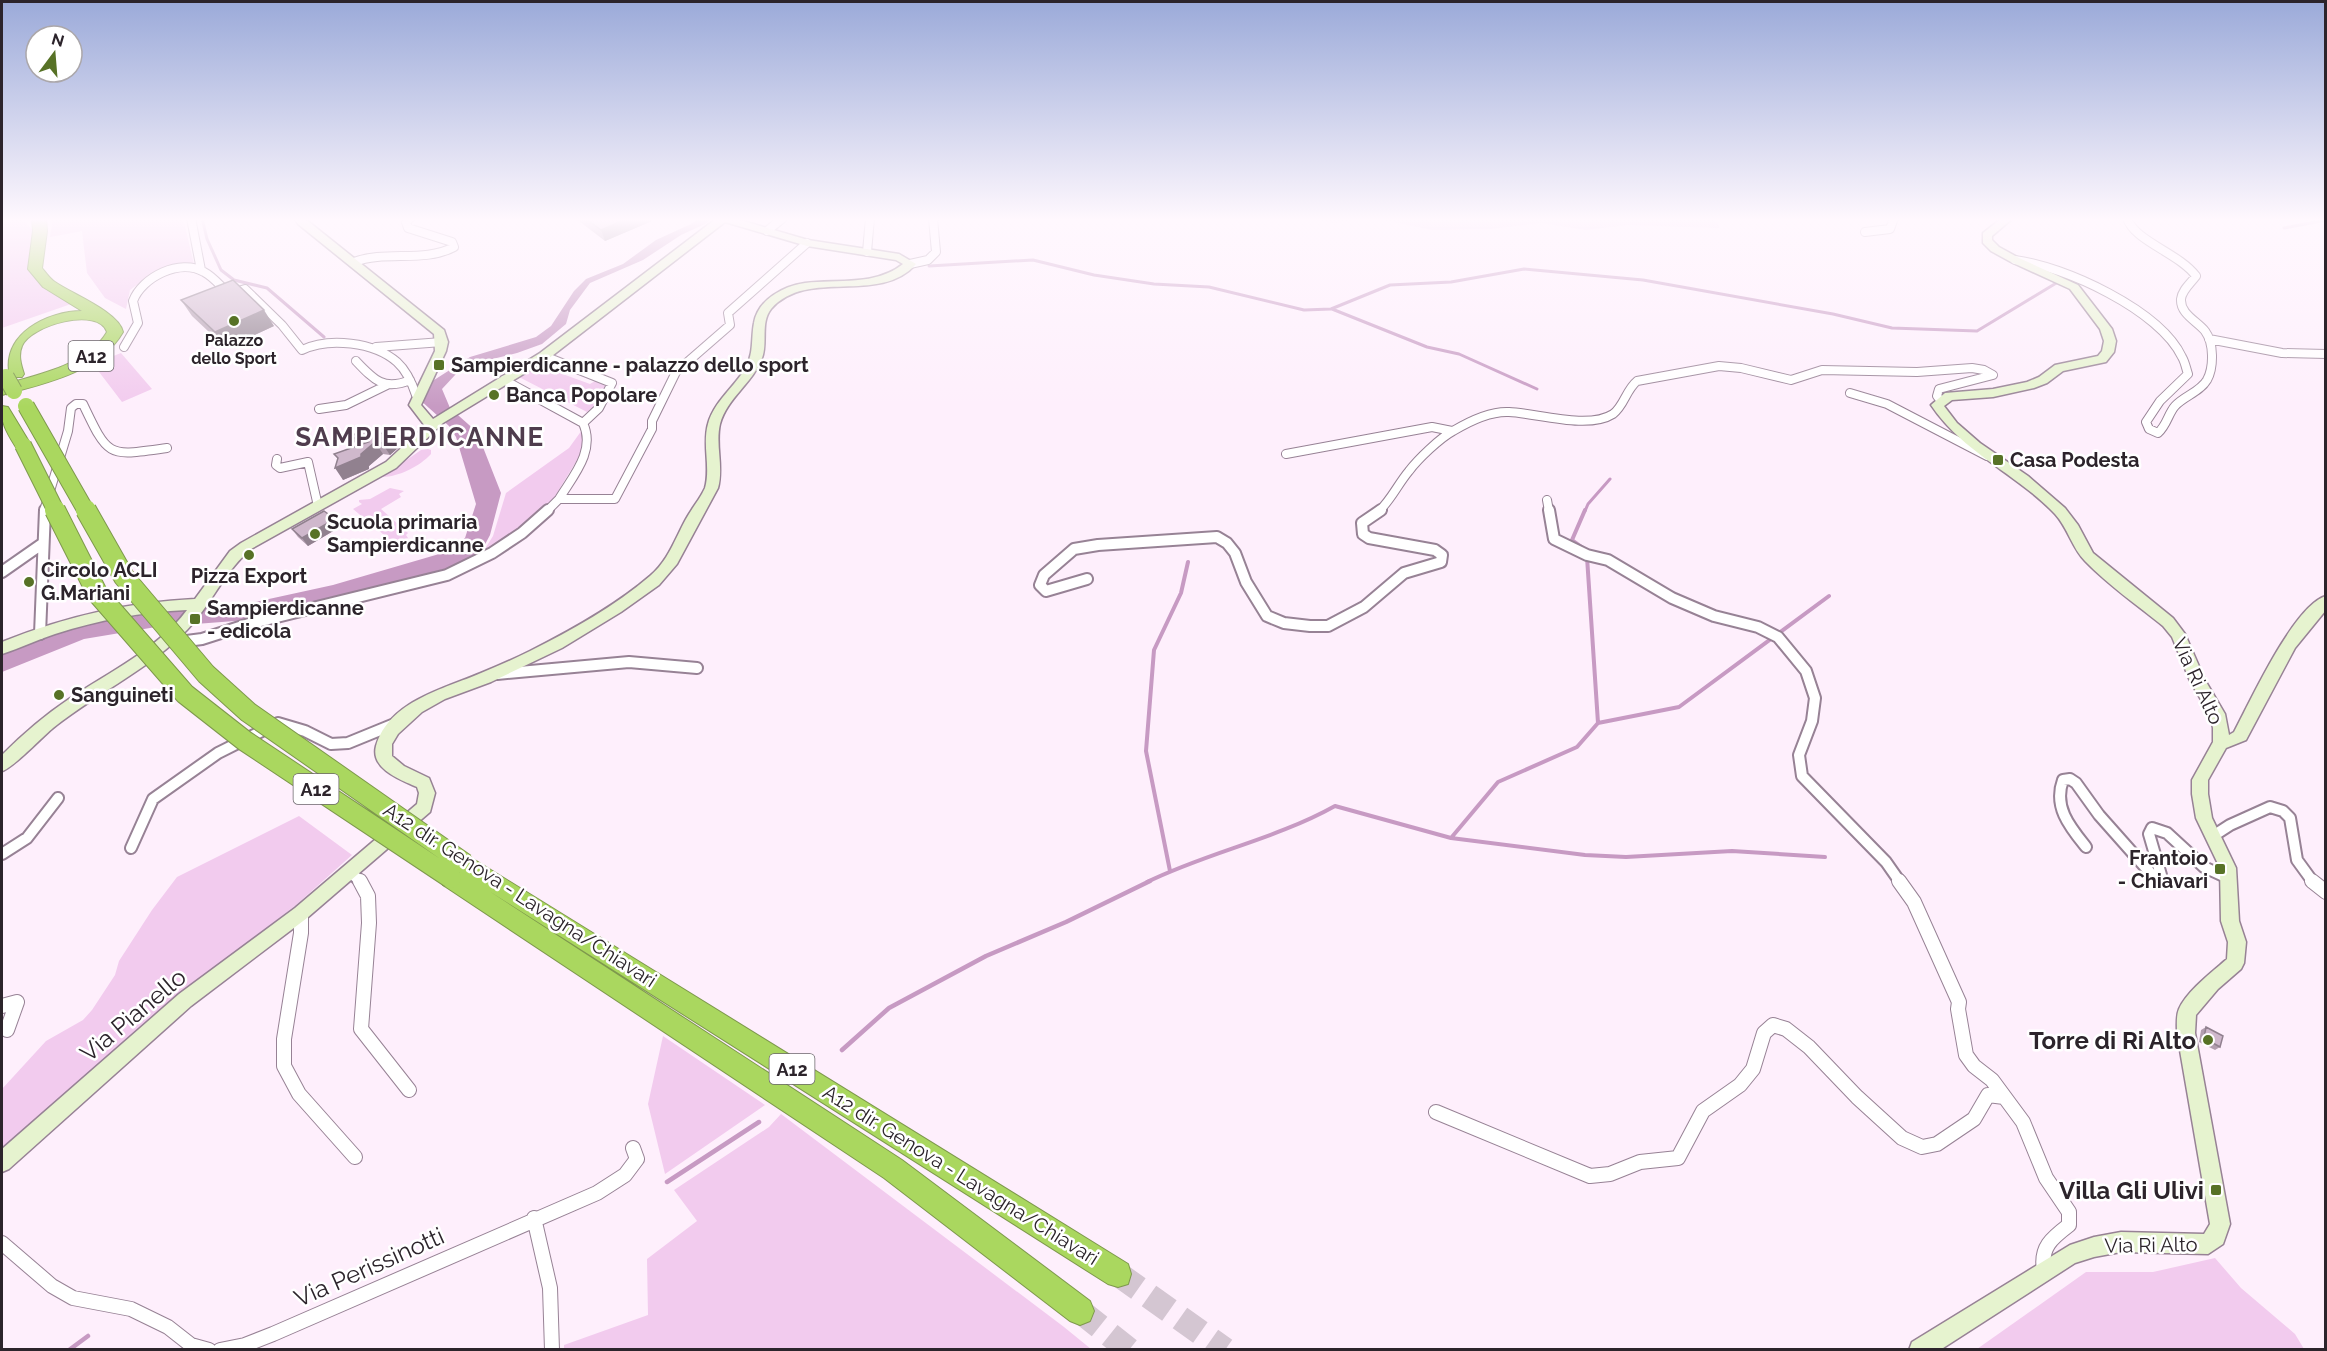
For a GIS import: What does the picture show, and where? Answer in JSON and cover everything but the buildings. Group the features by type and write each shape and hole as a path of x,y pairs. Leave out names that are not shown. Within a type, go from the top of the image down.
{"highway":[{"name":"A12","path":"45,281 48,284 101,316 111,323 115,332 103,349 72,366 12,385 12,355 14,345 19,338 34,327 70,316 101,316"},
{"name":"A12 dir. Genova - Lavagna/Chiavari","path":"12,385 124,577 206,674 248,712 458,871 1118,1274"},
{"name":"A12","path":"2,411 23,445 98,593 185,694 245,741 458,871 893,1169 1080,1311"},
{"name":"A12","path":"2,424 23,445"}],"street":[{"path":"124,347 139,325 133,299 146,281"},
{"path":"214,281 230,294 245,289 282,325 302,350 317,343 330,342 388,355 399,364 410,380 416,395"},
{"path":"377,281 440,333 442,342 440,353 416,395 415,405 436,423"},
{"path":"2,765 25,742 70,705 164,644 180,629 240,550 391,465 436,423 544,356 641,281"},
{"path":"559,498 615,499 652,429 652,421 676,372 730,326 729,314 765,281"},
{"path":"131,848 153,799 218,753 278,723 305,731 331,744 348,743 403,720 423,703 493,675 579,633 642,590 668,566 679,550 692,519 712,489 715,477 710,448 715,420 726,399 756,360 759,350 759,317 766,308 788,291 869,281"},
{"path":"1087,579 1046,591 1040,585 1044,576 1060,559 1074,549 1098,545 1217,537 1227,543 1235,553 1246,582 1267,616 1284,623 1328,626 1364,607 1404,573 1438,564 1442,560 1440,553 1435,550 1369,538 1363,534 1362,523 1381,510 1410,469 1452,431 1494,413 1509,412 1556,420 1598,419 1611,415 1619,408 1630,386 1637,381 1719,366 1741,368 1791,380 1822,370 1917,372 1972,368 1984,370 1993,375 1939,389 1937,396 1941,401 1949,396 1993,393 2030,385 2043,380 2059,368 2105,357 2110,346 2109,336 2081,294 2063,281"},
{"path":"2086,281 2142,316 2182,357 2188,374 2186,379 2160,401 2146,422 2146,427 2153,431 2161,431 2175,406 2207,381 2211,363 2210,339 2204,330 2189,318 2181,301 2182,294 2192,281"},
{"path":"2210,339 2266,351 2305,356 2325,354"},
{"path":"364,348 442,342"},
{"path":"544,356 612,382 599,408 584,423"},
{"path":"356,362 366,373 387,385 392,386 410,380"},
{"path":"164,644 202,639 252,623 399,588 465,569 540,520 559,498 589,447 589,430 584,423 504,380"},
{"path":"319,409 347,406 387,385"},
{"path":"1850,393 1887,404 1995,460"},
{"name":"Via Ri Alto","path":"1920,1350 2070,1255 2094,1247 2121,1242 2191,1245 2208,1244 2216,1237 2220,1224 2186,1033 2187,1012 2212,983 2235,963 2236,942 2230,921 2230,879 2204,818 2200,794 2200,780 2221,742 2221,728 2217,714 2198,681 2178,634 2168,622 2088,556 2073,528 2060,511 2023,479 1953,426 1937,405 1941,401"},
{"path":"40,634 43,515 68,431 71,408 76,404 83,404 105,445 116,453 167,448"},
{"path":"1286,454 1432,427 1452,431"},
{"path":"277,459 276,465 280,468 308,462 318,506"},
{"path":"1547,500 1554,539 1562,545 1608,561 1672,598 1714,616 1758,627 1778,637 1806,671 1815,698 1812,721 1799,755 1802,776 1886,862 1914,902 1959,1002 1958,1009 1966,1055 1974,1066 1992,1080 2023,1122 2046,1178 2069,1212 2068,1225 2044,1247 2041,1256 2044,1270"},
{"path":"2,572 42,544"},
{"path":"2221,742 2231,741 2240,736 2290,643 2314,610 2325,601"},
{"path":"2,648 86,618 157,606 198,604"},
{"path":"493,675 629,662 697,668"},
{"name":"Via Pianello","path":"2,1162 185,1000 301,913 424,807 427,793 423,783 391,766 383,753 391,732 403,720"},
{"path":"2086,847 2064,817 2059,793 2063,780 2070,779 2076,783 2099,815 2154,877 2160,879 2161,875 2148,834 2152,828 2161,828 2204,867 2230,879"},
{"path":"2,854 21,843 37,828 58,798"},
{"path":"2213,837 2262,810 2270,807 2277,808 2290,818 2291,848 2298,864 2307,877 2325,892"},
{"path":"349,871 360,881 368,896 369,923 361,1029 409,1090"},
{"path":"301,913 301,933 284,1039 284,1066 299,1094 355,1157"},
{"path":"2,1006 17,1002 7,1030"},
{"path":"1436,1112 1590,1176 1604,1176 1642,1162 1665,1162 1678,1158 1703,1111 1740,1085 1753,1069 1764,1033 1773,1025 1786,1029 1809,1047 1857,1097 1902,1138 1922,1147 1937,1144 1974,1119 1988,1095 2004,1097"},
{"name":"Via Perissinotti","path":"220,1350 245,1345 273,1334 617,1182 638,1159 633,1148"},
{"path":"534,1218 550,1288 552,1350"},
{"path":"2,1243 52,1286 73,1298 131,1308 168,1327 191,1345 209,1350"}],"shaded area":[{"path":"2,281 40,281 46,290 71,304 2,328"},
{"path":"93,281 142,281 130,290 126,309 105,298"},
{"path":"584,281 595,281 590,283 570,310 566,324 542,344 472,364 456,374 442,389 450,408 477,432 501,493 490,535 481,552 464,564 248,620 156,627 84,639 2,672 2,653 62,631 92,623 209,605 246,604 333,585 446,552 465,538 476,504 456,437 449,426 419,399 431,382 470,357 536,337 551,326 574,291"},
{"path":"121,353 152,389 122,402 93,364"},
{"path":"538,365 590,384 595,381 607,386 605,390 596,390 590,401 599,402 587,412 519,377"},
{"path":"582,430 585,447 549,506 540,516 483,552 493,536 506,493 569,448"},
{"path":"421,450 431,450 431,454 415,467 402,473 382,477"},
{"path":"390,488 404,491 399,494 401,497 381,509 408,533 406,535 408,538 396,545 353,509 362,504 359,500 370,499"},
{"path":"299,816 352,855 295,906 178,995 2,1150 2,1089 46,1041 83,1020 92,1010 115,975 119,961 152,910 177,877"},
{"path":"663,1036 765,1105 665,1174 648,1104"},
{"path":"781,1114 1091,1349 564,1349 564,1345 648,1315 647,1259 697,1221 674,1190 769,1127"},
{"path":"2215,1258 2241,1288 2295,1334 2304,1349 1977,1349 2086,1272 2153,1272"}],"waterway":[{"path":"238,281 267,288 324,337"},
{"path":"1134,281 1209,287 1304,310 1331,309 1390,285 1456,281"},
{"path":"1649,281 1833,314 1892,328 1977,331 2058,282"},
{"path":"1332,309 1427,347 1459,354 1537,389"},
{"path":"2326,435 2326,446"},
{"path":"1585,511 1588,504 1610,479"},
{"path":"1583,548 1572,540 1585,510"},
{"path":"1587,557 1598,723"},
{"path":"1170,871 1146,751 1154,650 1181,593 1188,562"},
{"path":"1598,723 1679,707 1829,596"},
{"path":"1451,838 1498,782 1577,747 1598,723"},
{"path":"1170,871 1289,828 1335,806 1451,838"},
{"path":"1451,838 1585,855 1626,857 1732,851 1825,857"},
{"path":"1147,882 1170,871"},
{"path":"842,1050 889,1008 986,956 1066,922 1150,881"},
{"path":"667,1182 759,1122"},
{"path":"69,1350 88,1336"}],"tunnel":[{"path":"1118,1274 1225,1350"},
{"path":"1080,1311 1129,1350"}],"place":[{"name":"Palazzo dello Sport","path":"234,321"},
{"name":"Sampierdicanne - palazzo dello sport","path":"439,365"},
{"name":"Banca Popolare","path":"494,395"},
{"name":"Casa Podesta","path":"1998,460"},
{"name":"Scuola primaria Sampierdicanne","path":"315,534"},
{"name":"Pizza Export","path":"249,555"},
{"name":"Circolo ACLI G.Mariani","path":"29,582"},
{"name":"Sampierdicanne - edicola","path":"195,619"},
{"name":"Sanguineti","path":"59,695"},
{"name":"Frantoio - Chiavari","path":"2220,869"},
{"name":"Torre di Ri Alto","path":"2208,1040"},
{"name":"Villa Gli Ulivi","path":"2216,1190"}],"district":[{"name":"SAMPIERDICANNE","path":"420,437"}]}
